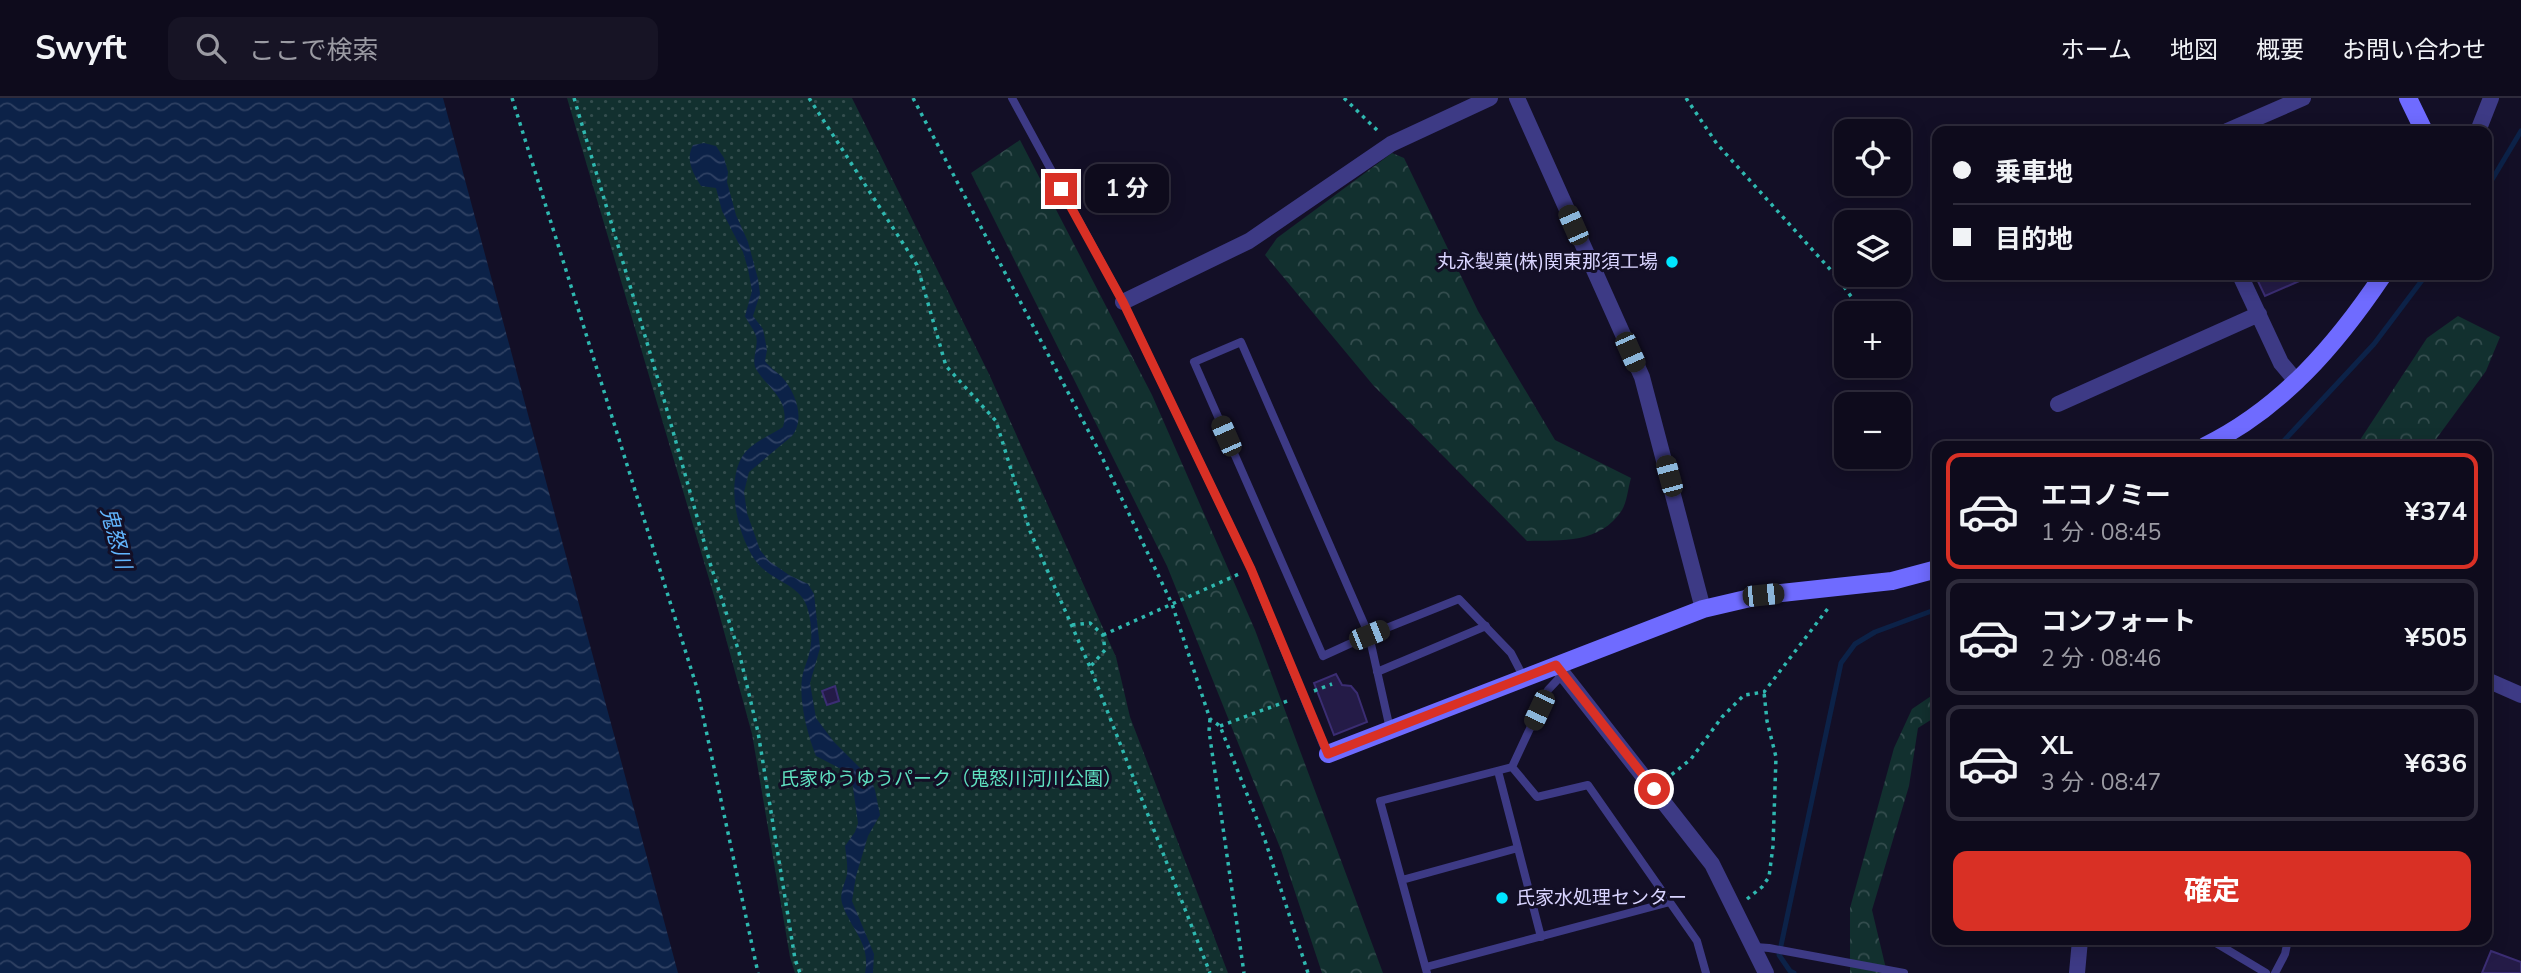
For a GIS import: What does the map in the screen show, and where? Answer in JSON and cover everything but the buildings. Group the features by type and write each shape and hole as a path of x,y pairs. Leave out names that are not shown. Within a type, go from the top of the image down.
{"street":[{"path":"1123,302 1249,241 1391,144 1490,98"},
{"path":"1517,98 1642,377 1703,609"},
{"path":"2239,126 2303,98"},
{"path":"2408,98 2422,126"},
{"path":"2480,126 2491,98"},
{"path":"2242,280 2281,363 2297,382"},
{"path":"2213,441 2260,413 2297,382 2333,345 2379,280"},
{"path":"2057,404 2259,314"},
{"path":"1328,754 1524,678 1559,670 1703,609 1763,595 1892,581 1932,570"},
{"path":"1559,670 1712,864 1733,906 1762,947 1766,973"},
{"path":"2492,682 2521,695"},
{"path":"2077,973 2080,945"}],"lane":[{"path":"1012,98 1123,302 1251,569 1328,754"},
{"path":"1390,729 1369,635 1241,342 1194,362 1323,656 1369,635 1459,599 1511,653 1524,678"},
{"path":"1377,672 1486,626"},
{"path":"1559,670 1512,767 1380,801 1427,970 1670,902"},
{"path":"1512,767 1537,797 1588,785 1697,941 1706,973"},
{"path":"1498,771 1541,937"},
{"path":"1402,880 1518,848"},
{"path":"2219,945 2266,973"},
{"path":"2275,973 2287,945"},
{"path":"1762,947 1904,973"}],"path":[{"path":"512,98 697,688 758,973"},
{"path":"574,98 710,563 739,652 758,732 795,959 800,973"},
{"path":"809,98 917,265 946,366 996,421 1030,531 1090,667 1210,973"},
{"path":"913,98 1100,453 1172,604 1210,719 1209,731 1244,973"},
{"path":"1344,98 1391,144"},
{"path":"1686,98 1717,144 1837,277 1854,301"},
{"path":"1103,635 1251,569"},
{"path":"1733,906 1752,896 1769,877 1773,846 1776,757 1767,721 1764,692 1832,602"},
{"path":"1072,625 1090,623 1103,635 1105,650 1090,667"},
{"path":"1309,692 1332,684"},
{"path":"1654,789 1691,759 1722,717 1744,695 1764,692"},
{"path":"1220,726 1297,697"},
{"path":"1210,719 1220,726 1264,837 1308,973"}],"green space":[{"name":"氏家ゆうゆうパーク（鬼怒川河川公園）","path":"567,98 852,98 989,374 1116,657 1130,717 1228,973 795,973 752,734 717,606"},
{"path":"1020,140 1152,395 1255,630 1383,973 1322,973 1281,850 1167,566 971,173"},
{"path":"1392,153 1404,158 1478,311 1555,440 1631,478 1622,510 1603,529 1567,540 1527,541 1373,385 1265,255 1277,238"},
{"path":"2458,316 2500,337 2486,371 2435,441 2359,441 2427,338"},
{"path":"1932,695 1932,719 1918,728 1909,786 1872,910 1887,973 1850,973 1850,908 1894,748 1912,709"}],"water":[{"name":"鬼怒川","path":"0,98 443,98 678,973 0,973"},
{"path":"704,143 716,146 724,158 736,215 748,242 760,294 753,316 763,329 767,350 765,361 787,383 797,405 798,421 792,436 749,472 744,492 747,513 760,550 769,561 808,584 814,594 820,648 810,683 816,718 834,742 871,779 875,790 880,815 868,836 852,901 874,954 873,973 865,973 863,946 842,902 847,871 845,846 858,823 852,781 845,771 816,756 804,717 802,678 811,640 808,610 794,589 759,565 745,541 736,511 735,479 744,454 757,442 783,427 785,417 781,401 756,369 756,336 745,316 752,291 743,252 722,211 716,188 701,186 691,166 693,145"}],"waterway":[{"path":"2492,180 2521,131"},
{"path":"2284,441 2374,344 2422,280"},
{"path":"1794,973 1779,955 1841,663 1855,644 1875,632 1932,611"}],"place":[{"name":"丸永製菓(株)関東那須工場","path":"1672,262"},
{"name":"氏家水処理センター","path":"1502,898"}],"route":[{"path":"1061,189 1123,302 1251,569 1328,754 1556,665 1654,789"}]}
